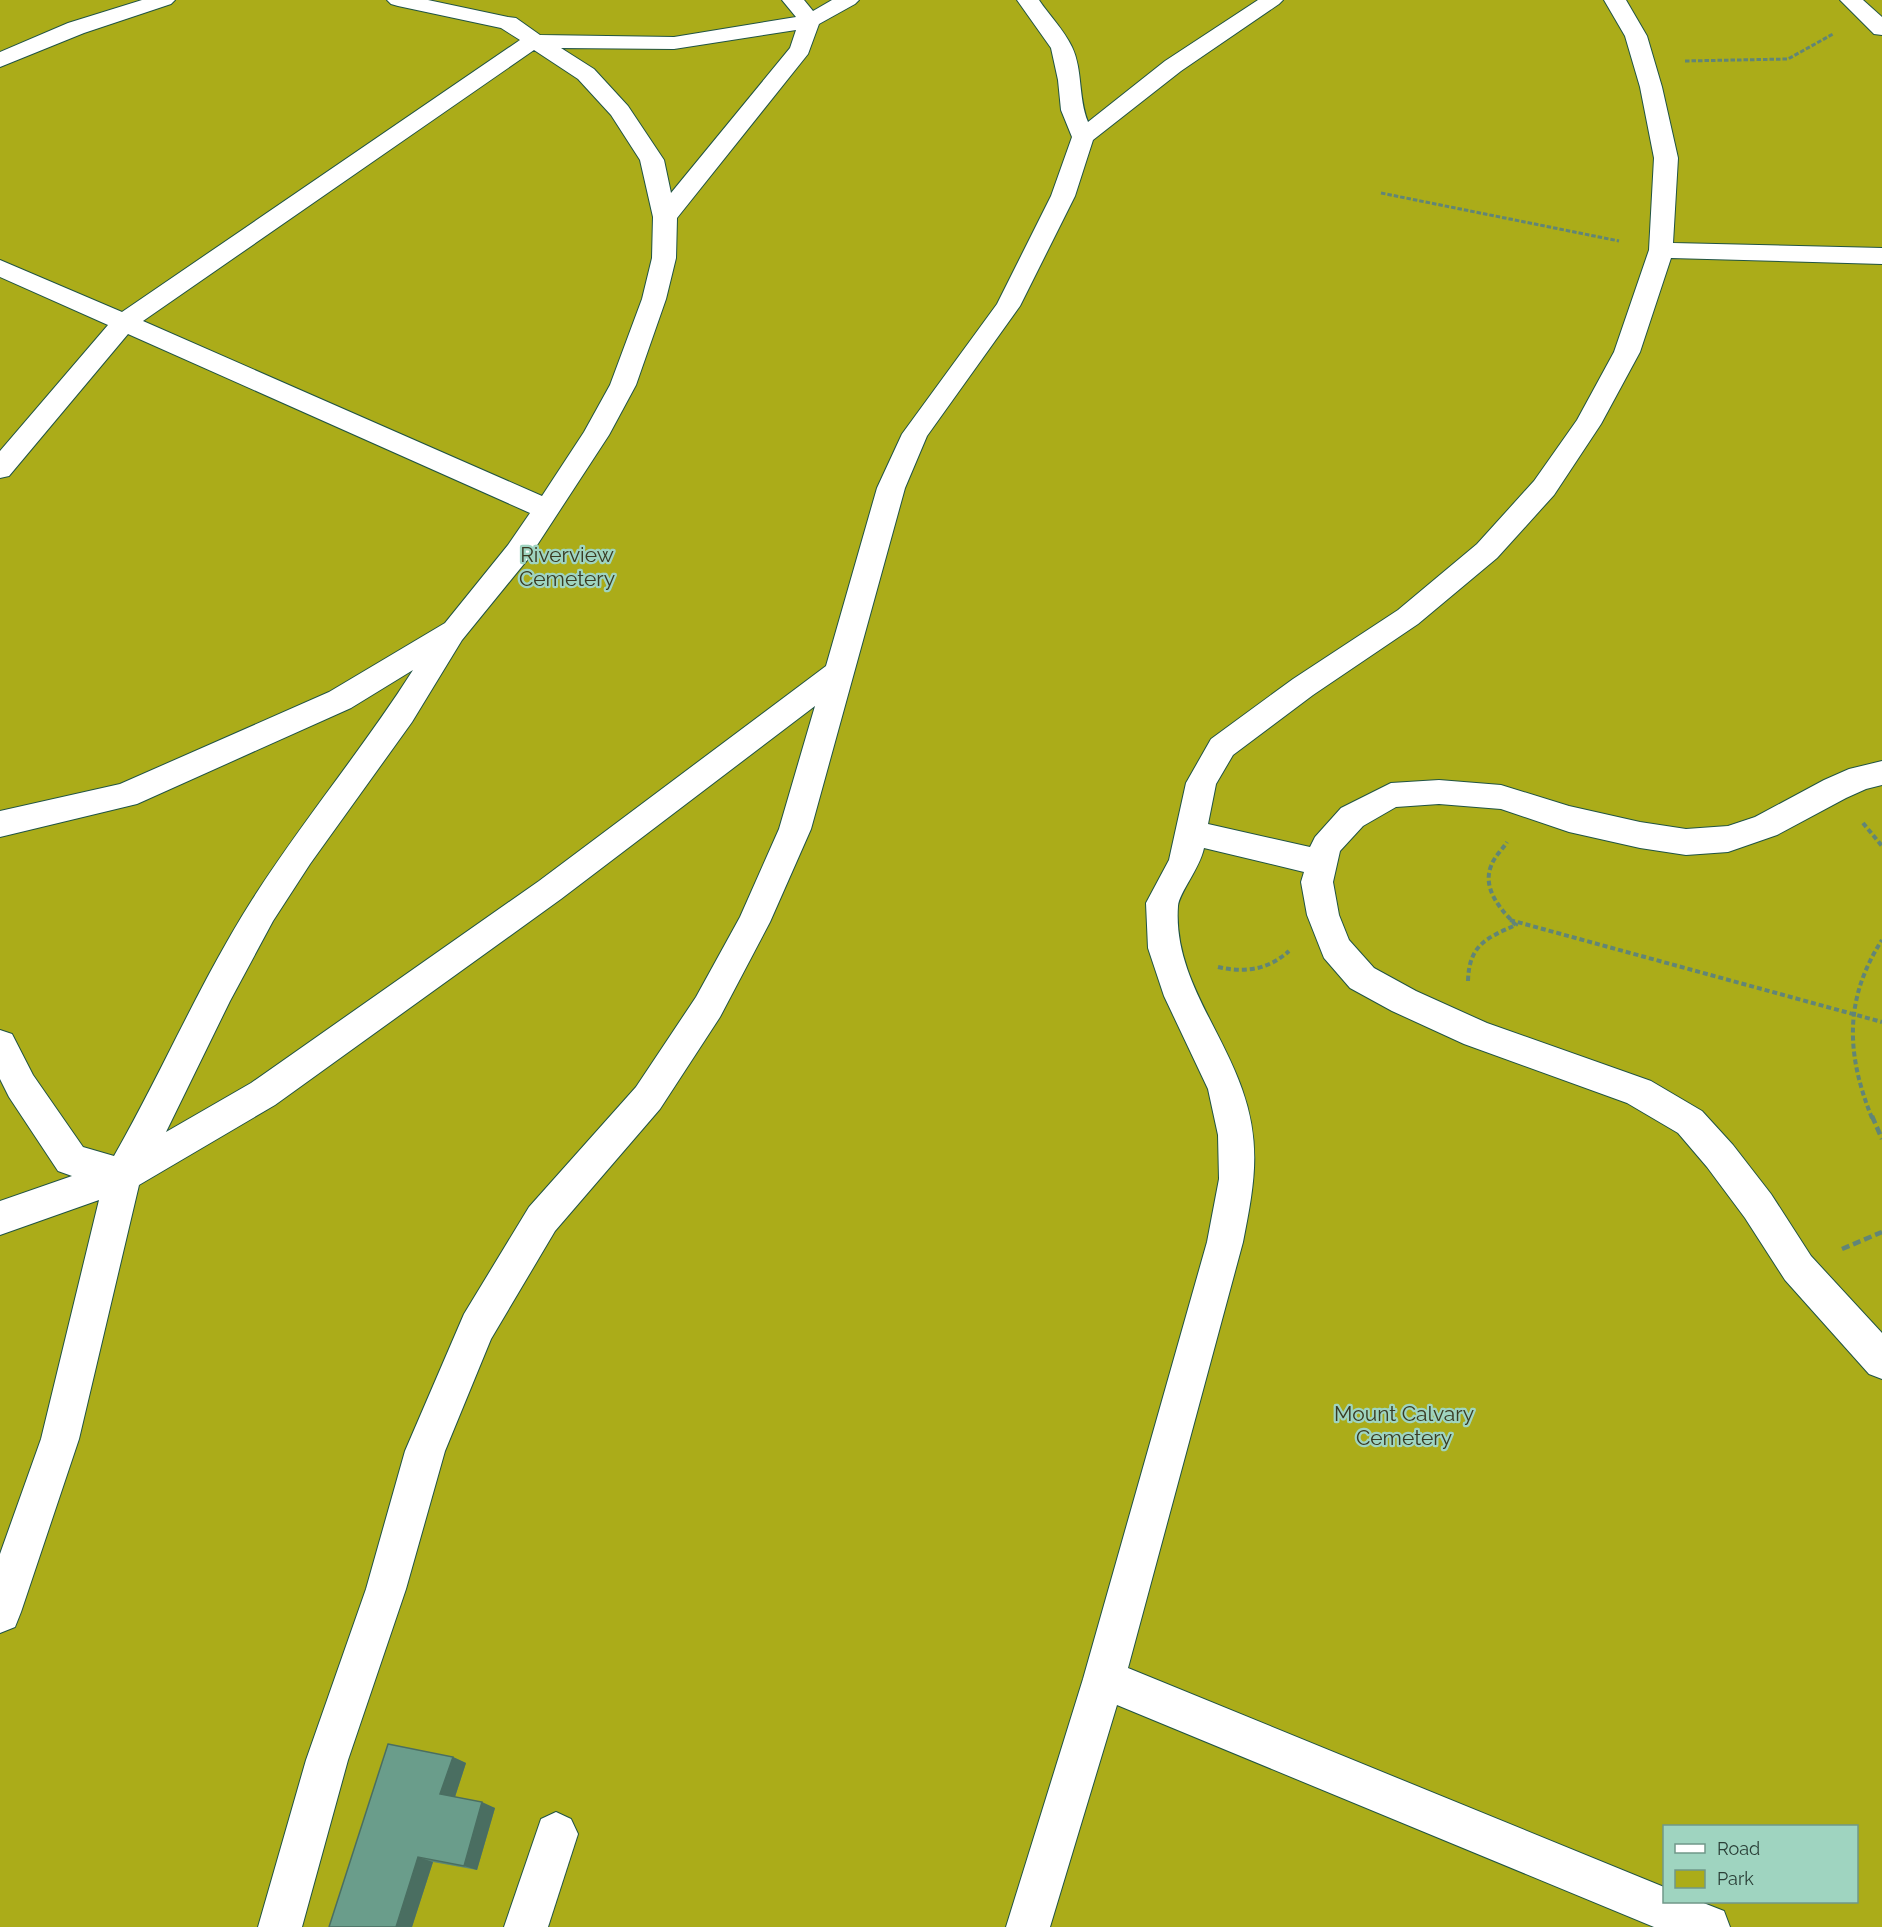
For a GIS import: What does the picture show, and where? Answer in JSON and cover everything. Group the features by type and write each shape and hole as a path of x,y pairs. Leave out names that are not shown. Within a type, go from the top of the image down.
{"lane":[{"path":"0,60 76,28 164,0"},
{"path":"0,1612 60,1439 123,1175 162,1105 218,991 262,911 299,855 401,714 455,630 518,552 596,435 623,386 654,299 664,258 665,217 652,160 620,111 586,74 534,41 504,12 398,0"},
{"path":"793,0 810,21"},
{"path":"0,469 123,322 534,41 674,43 810,21 848,0"},
{"path":"1028,0 1062,48 1070,80 1072,110 1083,137"},
{"path":"280,1927 327,1760 386,1588 425,1451 477,1327 542,1219 648,1098 708,1007 754,922 795,829 891,488 915,434 1008,306 1063,196 1083,137 1173,66 1272,0"},
{"path":"1028,1927 1104,1679 1225,1242 1237,1179 1236,1135 1226,1089 1182,996 1164,948 1162,903 1185,862 1202,783 1222,747 1303,687 1408,617 1487,551 1544,488 1588,424 1627,352 1661,250 1666,158 1636,36 1615,0"},
{"path":"1851,0 1875,22"},
{"path":"665,217 800,49 810,21"},
{"path":"1661,250 1882,256"},
{"path":"0,268 547,509"},
{"path":"0,824 126,795 340,700 455,630"},
{"path":"0,1218 123,1175 263,1095 550,890 840,671"},
{"path":"1882,773 1860,778 1766,826 1728,839 1686,842 1640,835 1569,819 1501,797 1439,792 1391,795 1352,817 1326,846 1317,882 1323,915 1336,948 1362,978 1404,1001 1492,1039 1639,1092 1690,1122 1720,1156 1758,1206 1798,1268 1882,1361"},
{"path":"1192,832 1322,863"},
{"path":"0,1045 21,1086 71,1160 123,1175"},
{"path":"1104,1679 1708,1927"},
{"path":"526,1927 556,1834"}],"path":[{"path":"1643,62 1788,59 1875,22"},
{"path":"1382,193 1661,250"},
{"path":"1492,1039 1473,1006 1467,964 1475,950 1486,939 1516,925 1503,913 1493,896 1488,879 1491,867 1512,834 1569,819"},
{"path":"1164,948 1207,964 1235,971 1255,970 1269,965 1286,954 1323,915"},
{"path":"1510,920 1882,1022"},
{"path":"1882,940 1873,951 1859,985 1852,1023 1855,1068 1870,1115 1882,1139"}],"green space":[{"path":"0,0 1882,0 1882,1927 0,1927"}],"building":[{"path":"388,1744 453,1757 440,1794 482,1802 464,1866 418,1857 396,1927 329,1927"}],"park label":[{"name":"Riverview Cemetery","path":"567,566"},
{"name":"Mount Calvary Cemetery","path":"1404,1425"}]}
